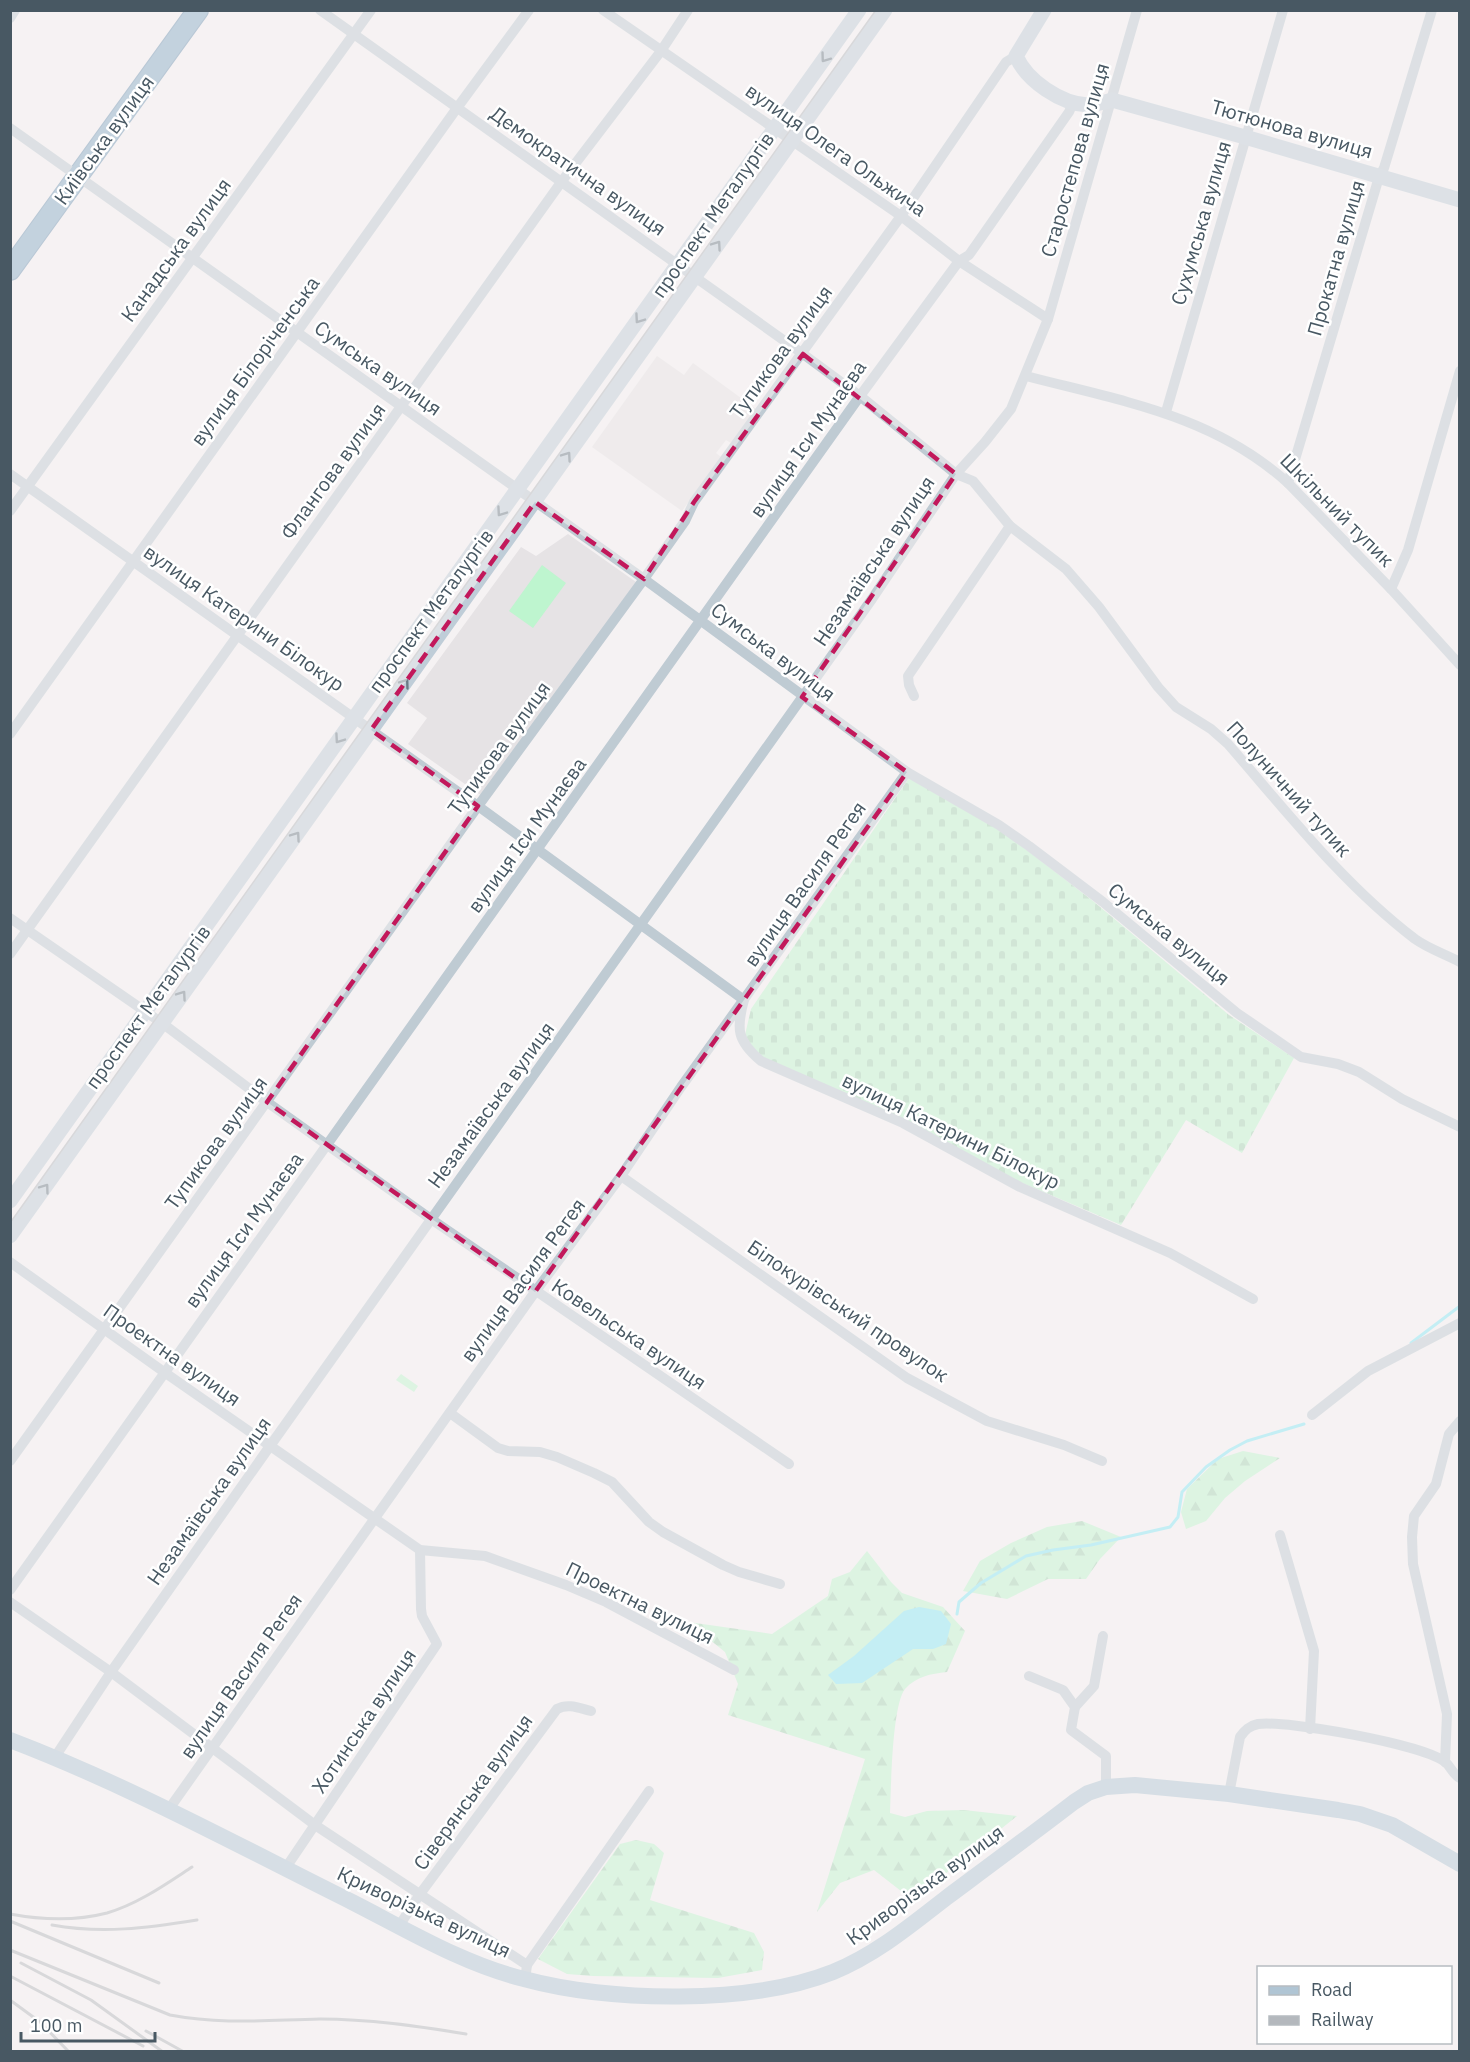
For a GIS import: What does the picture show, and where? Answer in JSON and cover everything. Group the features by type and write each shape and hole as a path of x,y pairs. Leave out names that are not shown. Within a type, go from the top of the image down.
{"highway":[{"name":"Київська вулиця","path":"10,270 198,10"}],"main road":[{"name":"проспект Металургів","path":"10,1201 860,10"},
{"name":"проспект Металургів","path":"10,1236 885,10"},
{"path":"1044,10 1016,56 1020,65 1030,77 1073,103 1091,105 1112,100"},
{"name":"Тютюнова вулиця","path":"1112,100 1460,200"},
{"name":"Криворізька вулиця","path":"10,1740 55,1757 169,1809 452,1953 526,1972 590,1993 642,1995 735,1993 779,1988 806,1981 858,1960 885,1945 1074,1802 1088,1793 1106,1787 1135,1785 1229,1794 1338,1810 1376,1819 1422,1841 1460,1864"}],"street":[{"path":"10,18 15,10"},
{"name":"Демократична вулиця","path":"320,10 803,354 860,396 956,474"},
{"name":"Канадська вулиця","path":"10,511 371,10"},
{"name":"вулиця Білоріченська","path":"10,734 529,10"},
{"name":"вулиця Олега Ольжича","path":"603,10 901,216 959,261 1048,319"},
{"name":"Флангова вулиця","path":"10,954 562,181 688,10"},
{"name":"Старостепова вулиця","path":"1026,376 1048,319 1137,10"},
{"name":"Сухумська вулиця","path":"1166,412 1283,10"},
{"name":"Прокатна вулиця","path":"1288,483 1379,177 1384,168 1432,10"},
{"name":"Тупикова вулиця","path":"10,1461 478,806 644,579 685,521 694,502 901,216 1006,62 1016,56"},
{"name":"вулиця Іси Мунаєва","path":"10,1590 860,396 959,261 969,255 1073,103"},
{"name":"Сумська вулиця","path":"10,128 644,579 906,772 999,825 1029,846 1103,902 1237,1013 1301,1057 1338,1064 1359,1072 1402,1099 1460,1127"},
{"path":"1391,589 1408,550 1460,371"},
{"name":"Шкільний тупик","path":"1026,376 1166,412 1214,432 1272,468 1391,589 1460,664"},
{"name":"Незамаївська вулиця","path":"55,1757 111,1672 802,697 956,474 986,442 1011,409 1026,376"},
{"name":"вулиця Катерини Білокур","path":"10,474 478,806 744,1000 739,1029 742,1040 749,1051 761,1061 903,1123 1020,1187 1170,1253 1253,1299"},
{"name":"Полуничний тупик","path":"956,474 973,481 1010,526 1066,569 1100,607 1158,687 1176,707 1211,729 1228,744 1346,878 1415,939 1432,950 1460,962"},
{"path":"914,696 908,676 912,668 1000,544 1010,526"},
{"name":"вулиця Василя Регея","path":"169,1809 906,772"},
{"name":"Ковельська вулиця","path":"10,918 162,1023 267,1102 535,1292 789,1464"},
{"name":"Білокурівський провулок","path":"621,1176 907,1378 987,1421 1064,1445 1102,1461"},
{"name":"Проектна вулиця","path":"10,1262 420,1550 485,1556 555,1581 606,1602 734,1670"},
{"path":"1312,1415 1368,1371 1460,1323"},
{"path":"450,1413 498,1448 508,1451 540,1452 557,1457 612,1482 649,1522 663,1532 723,1565 780,1584"},
{"path":"1445,1762 1447,1714 1413,1564 1412,1538 1414,1516 1436,1484 1449,1434 1460,1421"},
{"path":"1280,1535 1314,1651 1310,1729"},
{"name":"Хотинська вулиця","path":"285,1869 437,1644 422,1616 420,1550"},
{"path":"10,1602 111,1672 315,1825 420,1894 526,1972 649,1791"},
{"path":"1103,1636 1094,1686 1075,1707 1071,1730 1106,1756 1106,1787"},
{"path":"1029,1676 1064,1690 1075,1707"},
{"name":"Сіверянська вулиця","path":"399,1926 420,1894 557,1709 563,1706 573,1706 591,1711"},
{"path":"1229,1794 1237,1747 1245,1729 1259,1724 1310,1729 1410,1748 1445,1762 1460,1778"}],"highlighted area":[{"path":"803,354 956,474 802,697 907,772 535,1292 267,1102 478,806 371,730 535,502 644,579 694,502"}],"shaded area":[{"path":"657,356 684,375 693,363 756,409 731,443 726,440 716,453 721,457 682,511 592,447"},
{"path":"568,534 636,582 482,796 408,744 427,718 407,703 521,547 536,556"}],"green space":[{"path":"542,565 566,583 533,628 509,611"},
{"path":"909,778 997,827 1093,901 1229,1015 1294,1058 1242,1153 1186,1120 1121,1225 1011,1178 757,1055 745,1035 751,1009"},
{"path":"401,1374 418,1386 414,1392 396,1380"},
{"path":"1243,1451 1280,1458 1245,1481 1225,1498 1206,1521 1186,1529 1181,1512 1187,1489 1218,1459"},
{"path":"1082,1521 1121,1537 1100,1559 1086,1579 1048,1579 1007,1599 963,1591 980,1561 1011,1543 1047,1527"},
{"path":"867,1551 902,1593 943,1607 965,1631 947,1672 919,1678 905,1689 901,1698 893,1748 890,1813 905,1817 927,1811 964,1810 1017,1816 914,1899 874,1870 840,1883 817,1912 865,1759 728,1715 738,1684 725,1652 688,1622 772,1634 828,1596 832,1579 850,1572"},
{"path":"636,1840 654,1844 664,1853 650,1900 754,1933 764,1952 762,1970 718,1978 593,1976 567,1974 538,1959 620,1844"}],"water":[{"path":"919,1607 941,1611 951,1624 946,1644 933,1649 913,1649 862,1683 836,1684 828,1675 854,1656 904,1611"}],"waterway":[{"path":"1411,1343 1460,1306"},
{"path":"957,1614 959,1602 981,1583 1026,1556 1091,1545 1170,1527 1178,1517 1182,1492 1206,1467 1247,1441 1304,1424"}],"tram line":[{"path":"10,1223 876,10"}],"railway":[{"path":"10,1914 59,1919 107,1913 141,1899 192,1867"},
{"path":"52,1925 71,1928 124,1929 197,1920"},
{"path":"10,1921 159,1983"},
{"path":"10,1950 170,2015 227,2021 357,2020 466,2034"},
{"path":"21,1963 91,2000 163,2052"},
{"path":"10,1976 143,2046"},
{"path":"10,2000 40,2022 69,2052"},
{"path":"146,2031 184,2052"}]}
